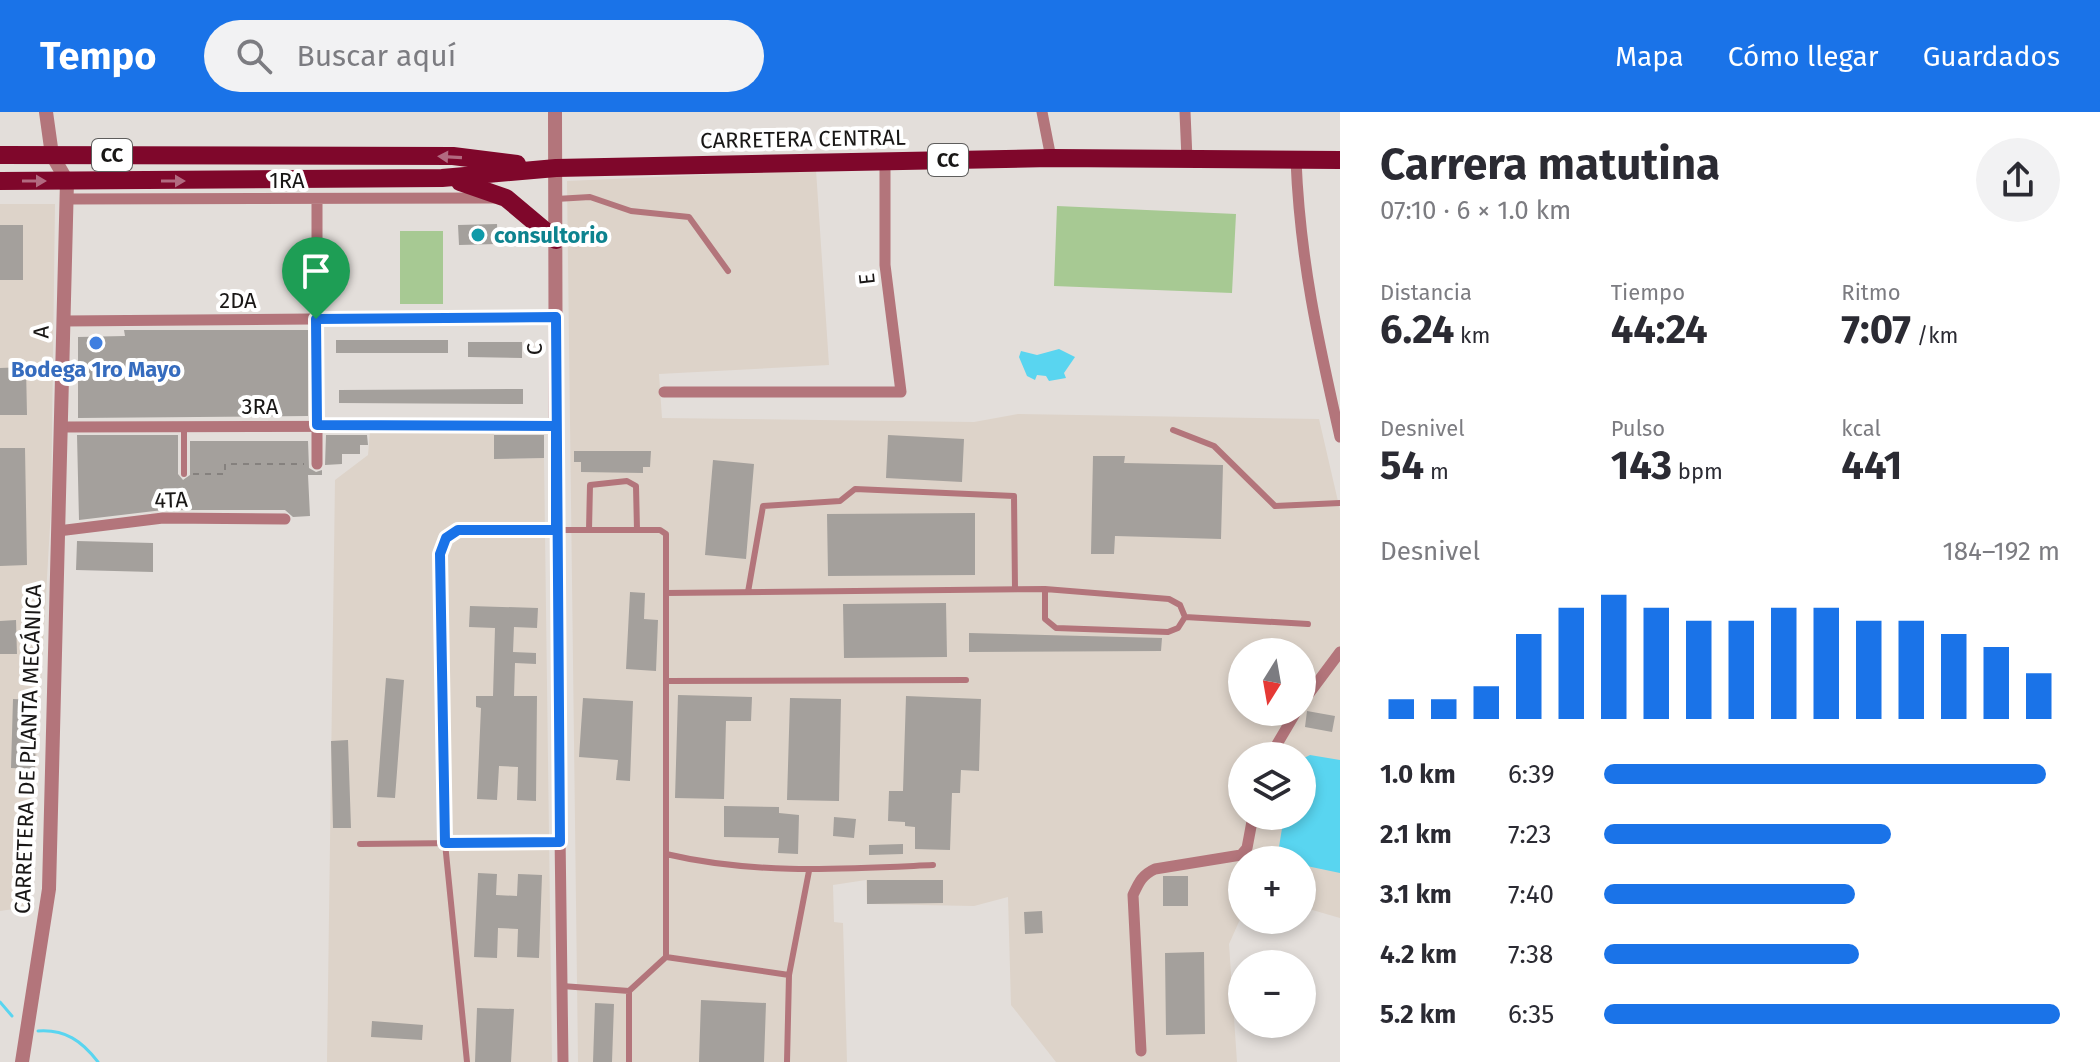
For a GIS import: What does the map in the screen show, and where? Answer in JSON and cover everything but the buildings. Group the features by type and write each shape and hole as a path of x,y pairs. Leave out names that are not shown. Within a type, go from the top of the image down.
{"main road":[{"name":"CARRETERA CENTRAL","path":"0,155 453,156 556,168"},
{"name":"CARRETERA CENTRAL","path":"0,181 67,190 442,178 556,168 1051,158 1340,160"},
{"path":"442,178 479,185 506,198 556,240"}],"street":[{"path":"46,112 52,155 67,190"},
{"name":"C","path":"555,112 556,530"},
{"path":"1042,112 1051,158"},
{"path":"1185,112 1187,159"},
{"path":"1296,160 1299,232 1308,295 1340,437"},
{"name":"E","path":"664,392 901,392 885,265 885,162"},
{"name":"1RA","path":"67,190 317,200 506,198"},
{"name":"A","path":"58,531 67,190"},
{"path":"317,200 317,464"},
{"name":"2DA","path":"64,321 556,317"},
{"name":"3RA","path":"61,427 556,426"},
{"name":"4TA","path":"58,531 163,518 285,519"},
{"path":"556,530 563,1062"},
{"name":"CARRETERA DE PLANTA MECÁNICA","path":"22,1062 49,889 58,531"},
{"path":"1316,684 1340,652"},
{"path":"1141,1051 1133,895 1139,882 1155,869 1241,855 1247,848 1250,830"}],"lane":[{"path":"556,199 590,197 631,211 689,217 728,271"},
{"path":"184,426 184,474"},
{"path":"1173,430 1214,446 1275,506 1340,503"},
{"path":"589,530 590,485 627,481 636,486 637,530"},
{"path":"748,592 763,506 840,501 855,489 1014,496 1015,589"},
{"path":"467,1062 445,843 440,554 446,538 458,530 660,530 666,534 666,957 629,991 562,986"},
{"path":"666,593 1045,589 1169,599 1180,605 1185,617"},
{"path":"1045,589 1045,619 1056,628 1168,632 1178,628 1185,617"},
{"path":"1185,617 1308,624"},
{"path":"666,681 966,680"},
{"path":"360,844 560,842"},
{"path":"666,854 719,866 809,871 933,865"},
{"path":"787,1062 789,975 809,871"},
{"path":"666,957 789,975"},
{"path":"629,991 629,1062"}],"path":[{"path":"184,474 225,474 225,464 317,464"}],"shaded area":[{"path":"816,170 829,365 659,374 662,418 974,422 1018,414 1319,419 1340,510 1340,918 1316,911 1316,846 1228,846 1228,934 1233,934 1228,950 1228,1038 1235,1038 1237,1062 1056,1062 1011,1005 1008,897 974,906 867,904 866,880 833,885 834,922 843,923 847,1062 578,1062 567,181"},
{"path":"0,204 55,204 51,509 28,907 0,911"},
{"path":"370,431 494,433 495,459 544,458 552,1062 327,1062 335,480 368,455"}],"green space":[{"path":"1057,206 1236,214 1232,293 1054,286"},
{"path":"400,231 443,231 443,304 400,304"}],"water":[{"path":"1059,349 1075,357 1064,373 1066,378 1049,381 1046,376 1037,375 1035,380 1027,376 1019,357 1021,351 1037,355"},
{"path":"1316,756 1340,760 1340,873 1316,868 1316,846 1279,846 1282,830 1316,830"}],"waterway":[{"path":"0,1002 12,1016"},
{"path":"38,1031 65,1034 86,1048 98,1062"}],"place":[{"name":"consultorio","path":"478,235"},
{"name":"Bodega 1ro Mayo","path":"96,343"}],"route":[{"path":"556,317 560,842 445,843 440,554 446,538 458,530 556,530 556,426 317,425 316,319 556,317"}]}
